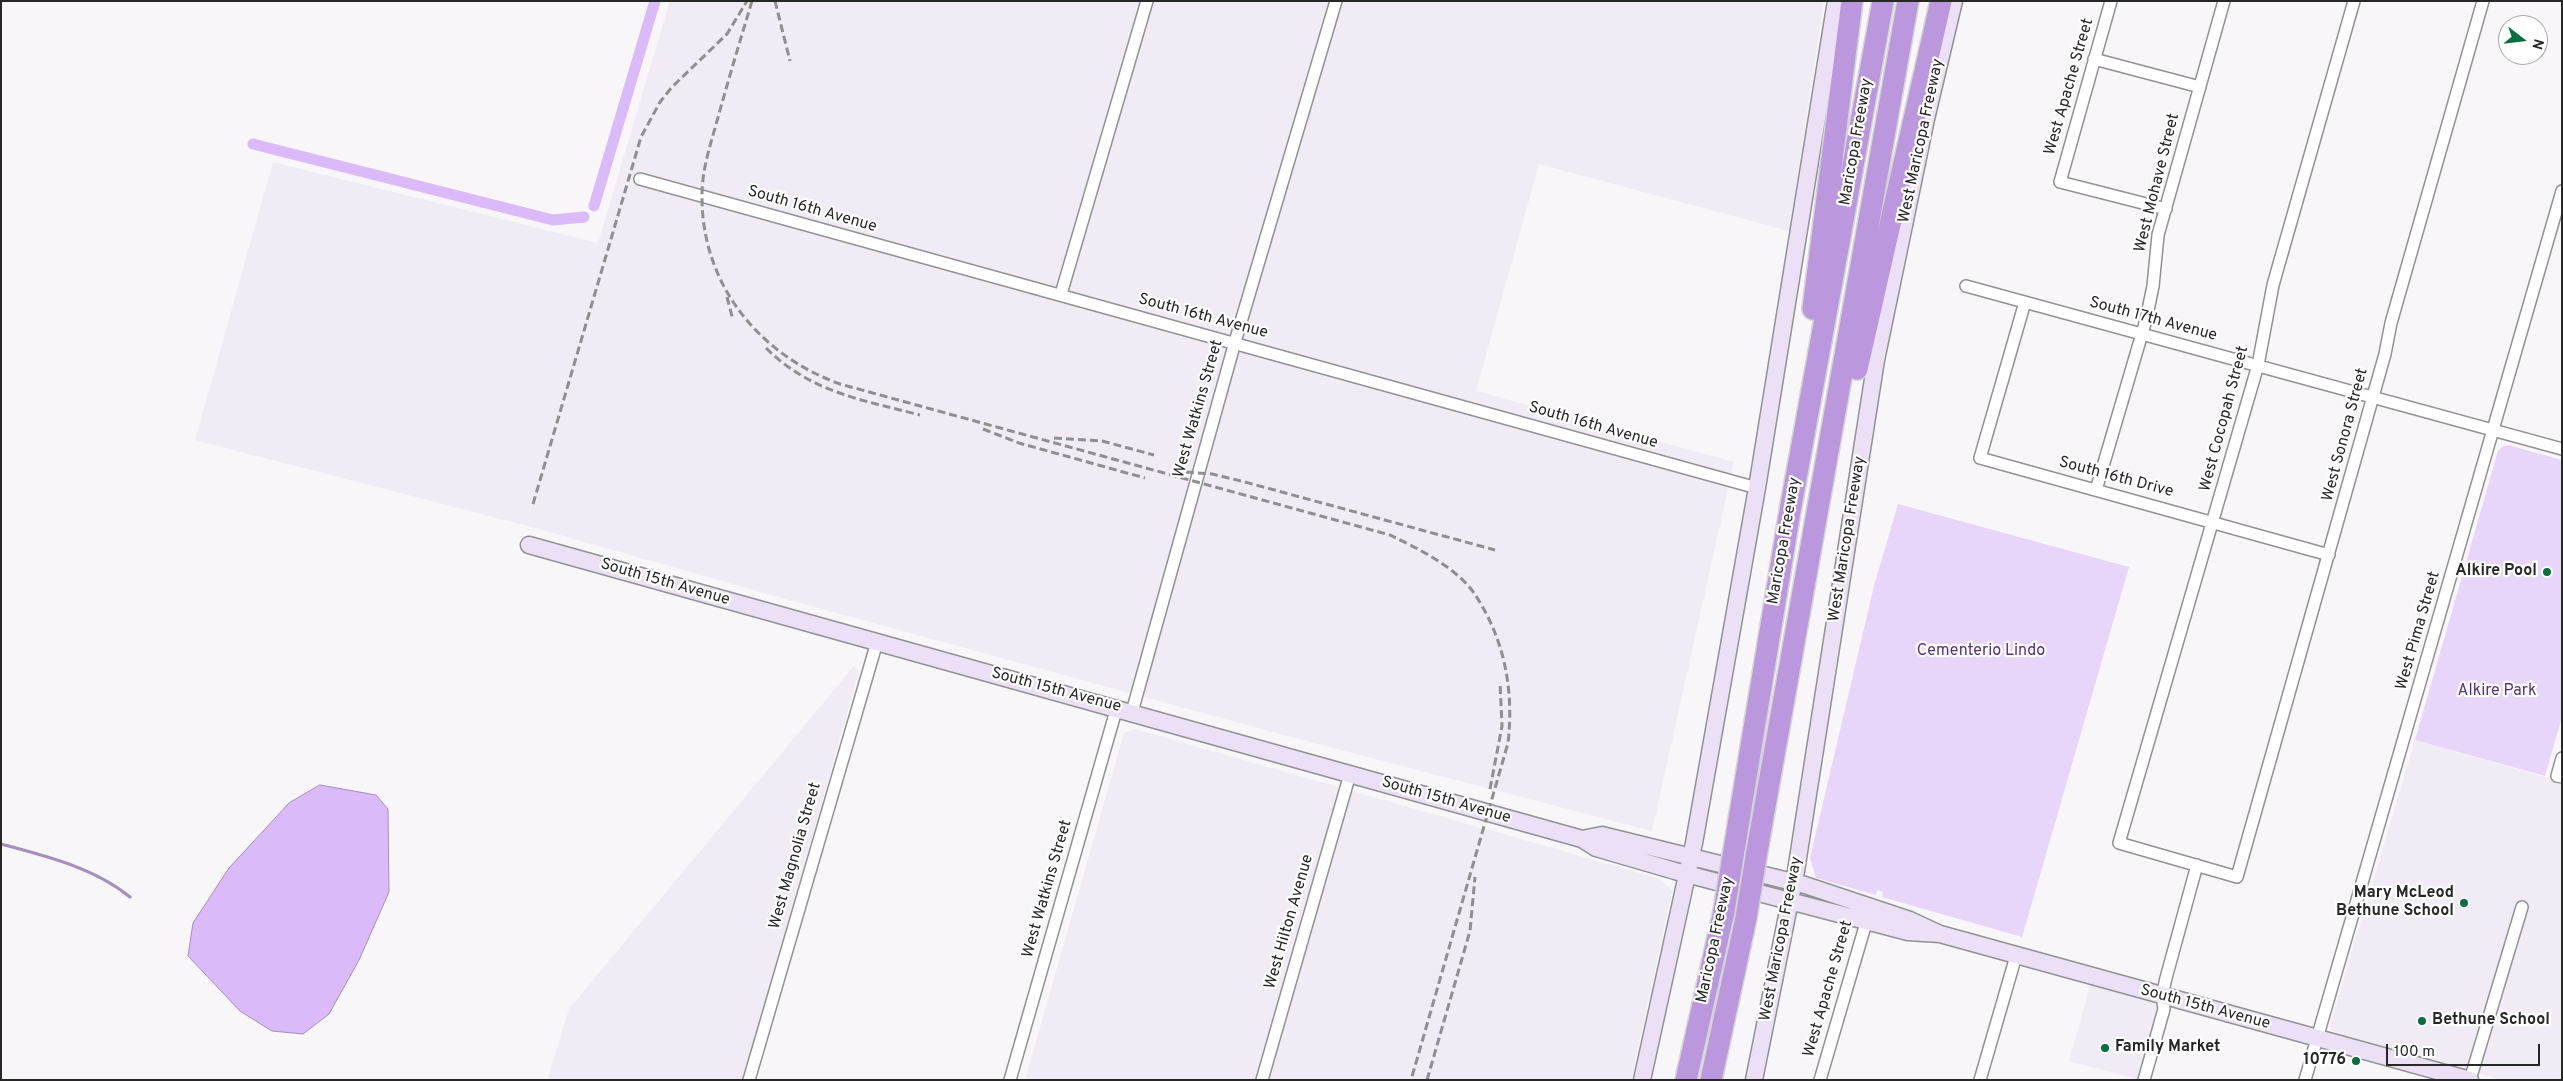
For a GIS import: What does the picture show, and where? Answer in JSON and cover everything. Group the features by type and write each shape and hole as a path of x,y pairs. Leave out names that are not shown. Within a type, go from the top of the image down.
{"highway":[{"path":"1806,421 1806,366 1852,1"},
{"name":"Maricopa Freeway","path":"1686,1080 1724,911 1806,421 1883,1"},
{"name":"Maricopa Freeway","path":"1710,1080 1746,918 1908,1"},
{"path":"1828,456 1842,433 1941,1"}],"main road":[{"path":"1642,1080 1691,856 1757,488 1836,1"},
{"name":"West Maricopa Freeway","path":"1754,1080 1794,882 1876,360 1926,119 1954,1"},
{"name":"South 15th Avenue","path":"529,545 1582,839 1596,848 1686,874 1790,902 1910,920 1940,934 2016,956 2470,1080"},
{"name":"South 15th Avenue","path":"1582,839 1602,835 1794,882 1868,915"}],"street":[{"path":"1061,294 1147,1"},
{"name":"West Watkins Street","path":"1010,1080 1125,710 1336,1"},
{"name":"West Apache Street","path":"2111,1 2060,182 2166,209"},
{"name":"West Mohave Street","path":"2096,490 2150,301 2155,250 2224,1"},
{"name":"West Cocopah Street","path":"2197,865 2119,843 2258,366 2275,277 2354,1"},
{"name":"West Sonora Street","path":"2197,865 2237,877 2330,555 2373,398 2391,323 2483,1"},
{"path":"2094,59 2200,87"},
{"name":"South 16th Avenue","path":"640,179 1235,342 1757,488"},
{"name":"West Pima Street","path":"2306,1080 2493,431 2557,226 2562,191"},
{"name":"South 17th Avenue","path":"1966,286 2562,449"},
{"name":"South 16th Drive","path":"2025,302 1980,458 2330,555"},
{"name":"West Magnolia Street","path":"749,1080 877,642"},
{"path":"2559,777 2562,758"},
{"name":"West Hilton Avenue","path":"1262,1080 1350,774"},
{"path":"2144,1080 2164,1010 2162,996 2197,865"},
{"path":"2470,1080 2522,906"},
{"name":"West Apache Street","path":"1820,1080 1868,915"},
{"path":"1980,1080 2016,956"}],"shaded area":[{"path":"670,1 1824,1 1789,231 1539,164 1476,391 1734,462 1652,831 1291,737 782,598 532,527 195,440 273,162 598,243"},
{"path":"854,666 859,671 743,1080 547,1080 569,1009"},
{"path":"1135,729 1657,878 1672,890 1631,1080 1025,1080 1124,733"},
{"name":"Mary McLeod Bethune School","path":"2415,740 2562,782 2562,1080 2502,1080 2339,1035 2332,1030 2330,1025"},
{"path":"320,785 376,795 388,809 389,892 359,960 329,1014 303,1034 272,1031 240,1011 188,956 193,923 229,868 289,803"},
{"path":"2092,980 2159,1000 2161,1012 2141,1080 2069,1061"}],"green space":[{"name":"Alkire Park","path":"2508,445 2562,460 2562,717 2545,776 2415,740 2498,451 2503,446"},
{"name":"Cementerio Lindo","path":"1898,504 2129,567 2022,937 1882,897 1883,892 1877,890 1876,895 1816,878 1810,858 1874,586"}],"waterway":[{"path":"594,206 655,1"},
{"path":"253,144 553,220 584,217"},
{"path":"1,844 69,864 101,878 130,897"}],"railway":[{"path":"533,504 641,137 660,102 672,87 727,34 747,1"},
{"path":"752,1 705,167 702,186 704,227 712,258 724,286 740,312 760,335 784,355 811,371 840,384 1390,535 1449,568 1476,596 1494,631 1505,667 1510,704 1508,743 1411,1080"},
{"path":"775,1 790,61"},
{"path":"727,297 733,320"},
{"path":"766,348 800,375 819,385 857,399 920,415"},
{"path":"983,429 1019,443 1145,478"},
{"path":"1054,438 1102,441 1154,455"},
{"path":"1174,471 1212,474 1245,482 1495,550"},
{"path":"1490,789 1502,726 1500,682"},
{"path":"1427,1080 1470,931 1475,877"}],"place":[{"name":"Alkire Pool","path":"2547,572"},
{"name":"Mary McLeod Bethune School","path":"2464,903"},
{"name":"Bethune School","path":"2422,1021"},
{"name":"Family Market","path":"2105,1048"},
{"name":"10776","path":"2356,1061"}]}
